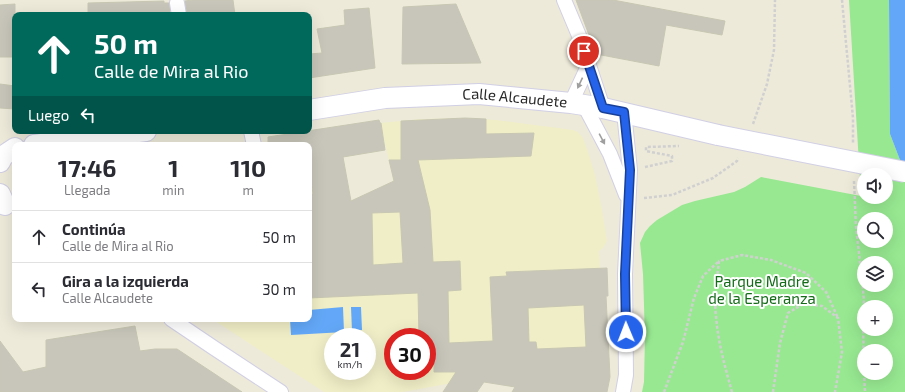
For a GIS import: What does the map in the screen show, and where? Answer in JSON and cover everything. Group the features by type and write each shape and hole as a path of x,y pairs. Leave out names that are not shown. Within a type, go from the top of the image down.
{"main road":[{"name":"Calle Alcaudete","path":"312,110 385,98 479,94 577,104 624,112 718,135 905,172"},
{"path":"58,142 122,134"}],"street":[{"path":"564,0 580,38 603,108"},
{"path":"589,64 577,104 610,154 628,199"},
{"path":"623,392 626,375 625,274 630,170 624,112"},
{"path":"175,322 281,392"}],"path":[{"path":"751,128 769,77 774,50 775,0"},
{"path":"649,166 672,161 672,156 646,151 646,147 684,146"},
{"path":"628,199 672,195 713,178 737,161 740,155"},
{"path":"664,392 683,342 694,298 703,276 719,261 742,255 771,260 806,272 826,292 838,318 842,352 835,392"},
{"path":"719,261 716,289 716,316 722,355 732,392"},
{"path":"773,392 780,343 788,313 803,304 822,306 838,318"},
{"path":"864,380 865,392"}],"shaded area":[{"path":"465,118 496,120 573,130 578,132 583,138 595,175 607,241 603,248 599,251 600,268 607,268 606,296 610,377 601,376 463,381 403,392 324,392 217,322 312,322 312,220 394,181 380,123 421,119"}],"green space":[{"name":"Parque Madre de la Esperanza","path":"849,0 889,0 890,134 905,173 905,392 642,392 644,382 645,337 643,274 640,243 645,232 657,220 682,205 734,192 761,177 857,195 857,204 893,204 893,168 859,168"}],"water":[{"path":"889,0 905,0 905,173 890,134"},
{"path":"343,307 344,328 324,328 324,333 291,335 290,322 312,322 312,310"},
{"path":"351,307 361,307 362,328 352,328"}],"building":[{"path":"233,0 235,12 187,12 185,1"},
{"path":"576,0 613,0 725,21 722,35 666,25 659,66 596,54"},
{"path":"164,1 164,3 169,3 170,12 88,12 88,3"},
{"path":"15,4 15,12 12,12 12,57 0,57 0,5"},
{"path":"456,4 481,63 402,64 403,7"},
{"path":"369,8 375,68 312,78 312,54 322,53 317,29 345,25 344,10"},
{"path":"0,84 12,86 12,109 0,108"},
{"path":"465,118 486,119 486,134 534,133 531,156 418,160 430,210 433,262 460,261 461,290 448,291 449,343 493,341 490,277 507,276 506,272 607,268 608,296 606,296 610,377 607,392 512,392 515,387 484,382 477,392 443,392 456,372 436,372 436,328 419,328 418,293 312,298 312,142 268,142 268,137 288,134 312,134 312,130 379,120 381,123 385,150 343,157 351,201 394,181 389,160 401,160 401,121","holes":["400,212 403,263 373,265 372,213","584,305 586,347 537,349 536,342 529,342 528,308"]},
{"path":"135,326 140,351 177,349 242,392 0,392 0,341 23,372 46,367 46,340"}],"route":[{"path":"584,51 603,108 624,112 630,170 625,274 626,332"}]}
